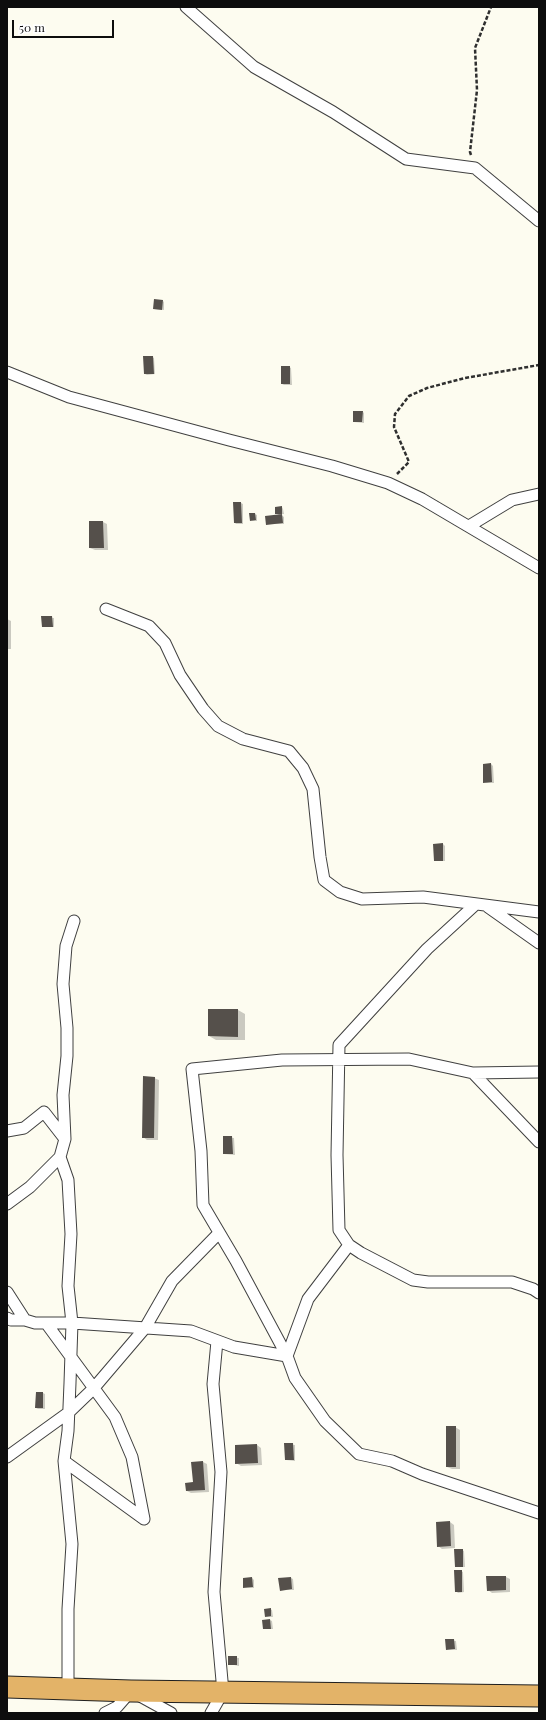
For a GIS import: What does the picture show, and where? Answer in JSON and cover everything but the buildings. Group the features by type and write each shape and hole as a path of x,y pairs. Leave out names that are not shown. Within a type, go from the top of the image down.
{"highway":[{"path":"7,1687 131,1691 539,1696"}],"street":[{"path":"186,7 254,67 333,112 406,159 475,168 539,222"},
{"path":"7,372 69,397 332,466 388,484 422,499 539,568"},
{"path":"469,526 512,500 539,494"},
{"path":"106,609 149,626 165,643 180,675 203,709 218,726 243,739 289,751 303,768 313,789 320,857 324,880 340,892 362,899 423,897 539,912"},
{"path":"481,904 539,943"},
{"path":"481,904 427,949 339,1045 337,1155 339,1230 349,1245 361,1253 413,1280 428,1282 512,1282 533,1289 539,1293"},
{"path":"7,1204 30,1187 60,1156 65,1139 63,1095 67,1056 67,1028 63,984 66,946 74,920"},
{"path":"539,1072 473,1073 408,1059 282,1060 192,1069 201,1151 203,1205 287,1356 295,1378 325,1421 359,1454 392,1460 422,1474 539,1513"},
{"path":"473,1073 539,1142"},
{"path":"7,1131 24,1128 44,1112 65,1139"},
{"path":"60,1156 68,1180 72,1234 68,1286 72,1322 71,1357 64,1461 72,1544 68,1609 68,1689"},
{"path":"7,1457 68,1413 93,1389 145,1328 172,1281 219,1233"},
{"path":"287,1356 308,1299 349,1245"},
{"path":"7,1292 25,1320"},
{"path":"7,1318 11,1320 25,1320 35,1323 72,1322 191,1331 234,1347 287,1356"},
{"path":"46,1323 93,1389 115,1416 132,1457 144,1519 64,1461"},
{"path":"211,1713 223,1692 214,1592 221,1472 213,1384 217,1340"},
{"path":"105,1713 117,1707 131,1691 171,1713"}],"path":[{"path":"475,168 470,152 477,90 475,48 491,7"},
{"path":"388,484 409,462 394,427 395,414 409,396 426,388 465,378 539,365"}]}
